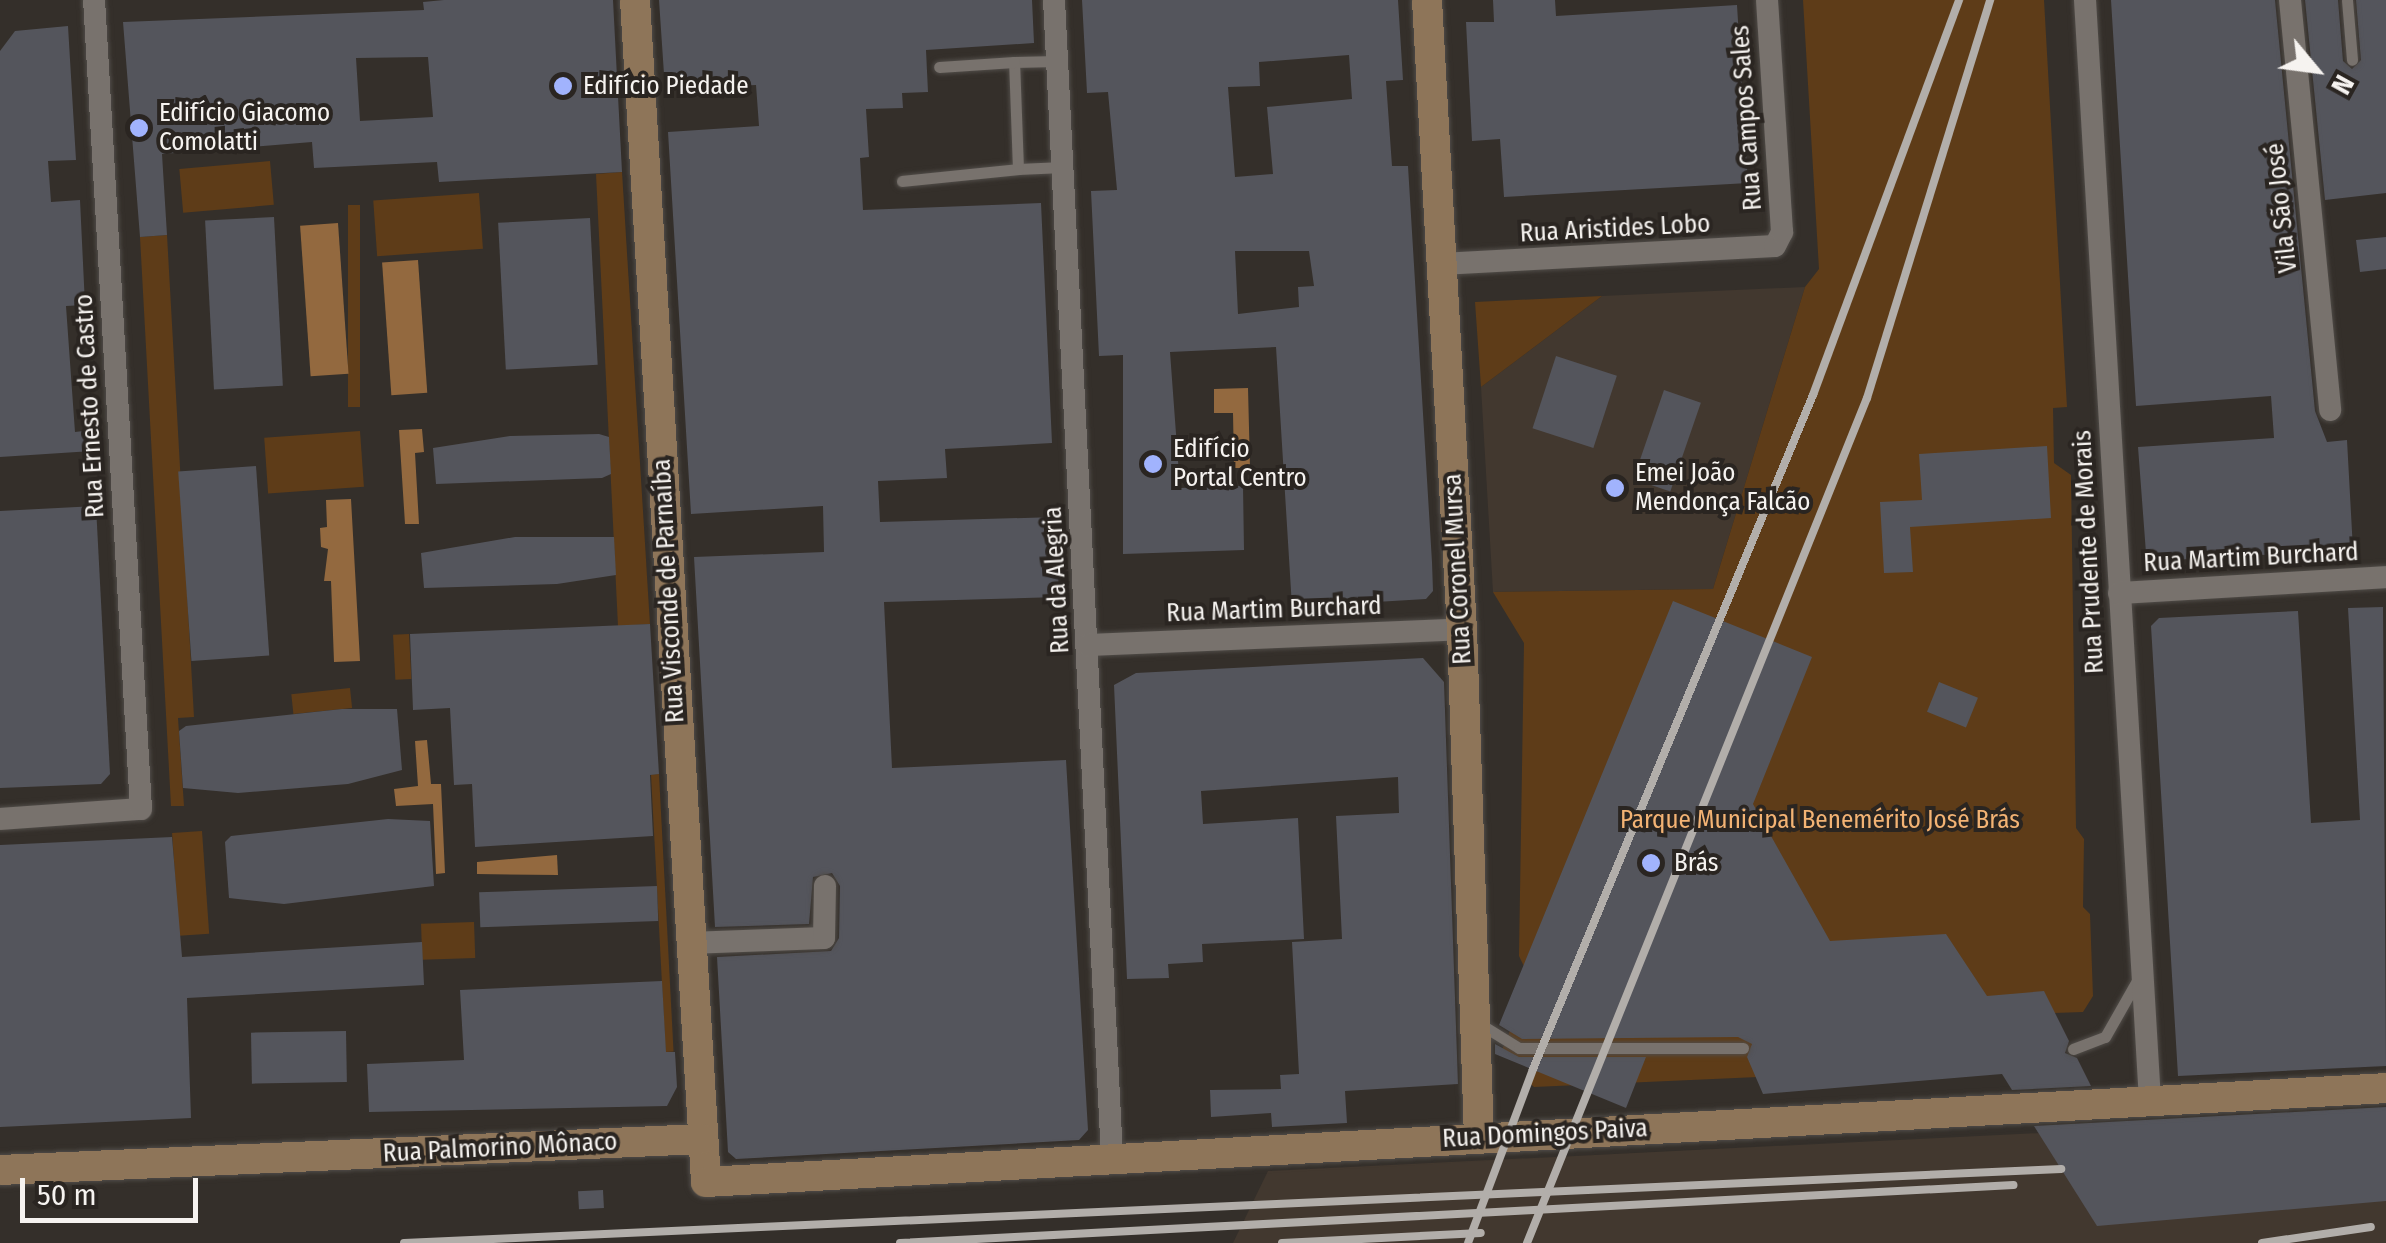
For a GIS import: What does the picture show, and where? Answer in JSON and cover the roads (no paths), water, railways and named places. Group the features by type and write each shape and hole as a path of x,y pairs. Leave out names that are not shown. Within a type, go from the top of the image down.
{"street":[{"name":"Rua Ernesto de Castro","path":"0,820 141,810 94,0"},
{"name":"Rua Visconde de Parnaíba","path":"634,0 700,1138 706,1182"},
{"name":"Rua da Alegria","path":"1054,0 1112,1157"},
{"name":"Rua Coronel Mursa","path":"1427,0 1462,630 1479,1138"},
{"name":"Rua Campos Sales","path":"1767,0 1782,232"},
{"name":"Rua Prudente de Morais","path":"2085,0 2150,1100"},
{"name":"Vila São José","path":"2290,0 2330,410"},
{"name":"Rua Aristides Lobo","path":"1441,264 1768,249 1782,232"},
{"name":"Rua Martim Burchard","path":"2119,593 2386,577"},
{"name":"Rua Martim Burchard","path":"1088,645 1462,630"},
{"path":"689,943 824,938 825,886"},
{"name":"Rua Domingos Paiva","path":"706,1182 2386,1088"},
{"name":"Rua Palmorino Mônaco","path":"0,1170 700,1138"}],"lane":[{"path":"2347,0 2352,60"},
{"path":"939,68 1057,61"},
{"path":"1014,62 1018,168"},
{"path":"902,181 1063,167"},
{"path":"2073,1049 2105,1038 2116,1025 2142,971"},
{"path":"1476,1020 1519,1048 1743,1048"}],"railway":[{"path":"1468,1243 1533,1069 1813,395 1959,0"},
{"path":"1527,1243 1867,398 1990,0"},
{"path":"404,1243 2061,1169"},
{"path":"900,1243 2013,1185"},
{"path":"2262,1243 2371,1227"},
{"path":"1282,1243 1481,1233"}],"place":[{"name":"Edifício Piedade","path":"563,86"},
{"name":"Edifício Giacomo Comolatti","path":"139,128"},
{"name":"Edifício Portal Centro","path":"1153,464"},
{"name":"Emei João Mendonça Falcão","path":"1615,488"},
{"name":"Brás","path":"1651,863"}],"park label":[{"name":"Parque Municipal Benemérito José Brás","path":"1820,820"}]}
